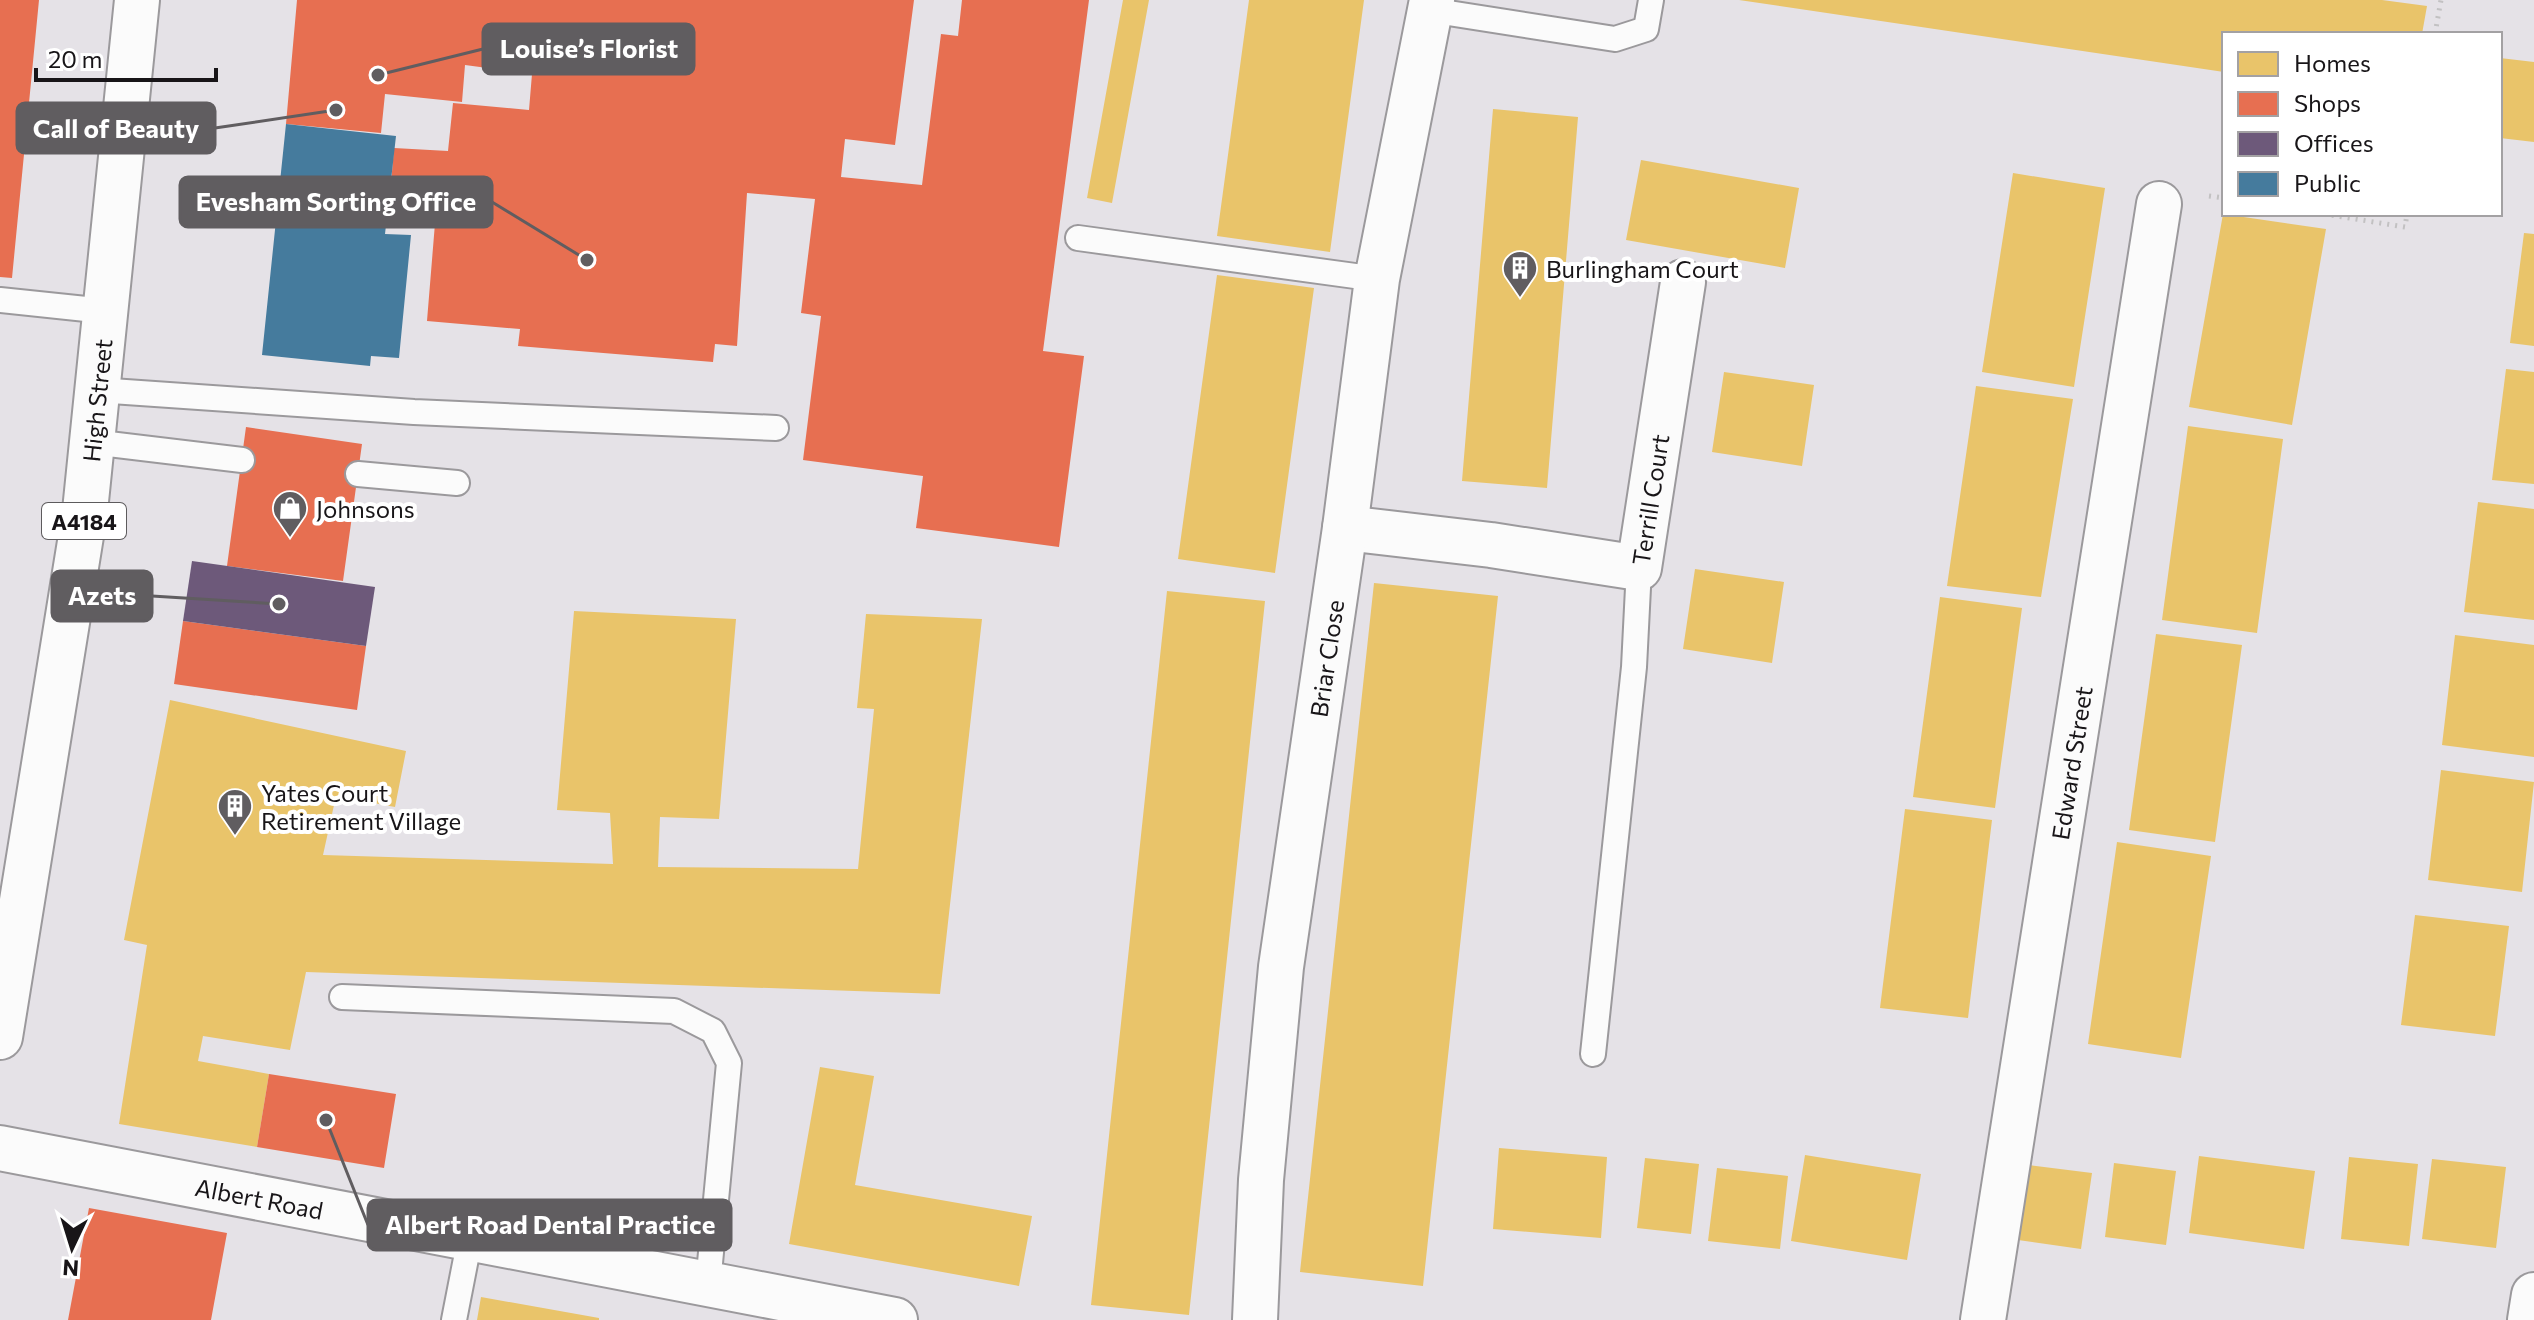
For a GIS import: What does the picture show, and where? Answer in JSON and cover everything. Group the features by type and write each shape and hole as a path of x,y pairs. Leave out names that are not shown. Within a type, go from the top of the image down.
{"street":[{"name":"High Street","path":"2,1019 85,511 137,0"},
{"name":"Briar Close","path":"1255,1320 1261,1180 1281,967 1345,528 1377,279 1431,5"},
{"name":"Edward Street","path":"1983,1320 2159,204"},
{"name":"Terrill Court","path":"1345,528 1491,545 1639,568 1683,282"},
{"name":"Albert Road","path":"0,1148 895,1320"},
{"path":"2530,1320 2534,1295"}],"lane":[{"path":"1431,5 1615,39 1646,29 1651,0"},
{"path":"1078,238 1377,279"},
{"path":"0,300 105,311"},
{"path":"97,390 414,412 776,428"},
{"path":"92,442 242,460"},
{"path":"358,474 457,483"},
{"path":"1593,1054 1634,667 1639,568"},
{"path":"342,997 674,1011 713,1031 729,1063 708,1284"},
{"path":"454,1320 470,1238"}],"path":[{"path":"2435,32 2441,0"},
{"path":"2336,216 2405,227 2407,216"}],"building: Homes":[{"path":"1123,0 1149,0 1112,203 1087,198"},
{"path":"1249,0 1364,0 1330,252 1217,236"},
{"path":"1739,0 2382,0 2427,6 2422,32 2222,32 2222,72"},
{"path":"2502,58 2534,62 2534,142 2502,138"},
{"name":"Burlingham Court","path":"1493,109 1578,117 1547,488 1462,481"},
{"path":"1641,160 1799,188 1785,268 1626,240"},
{"path":"2013,173 2105,188 2074,387 1982,372"},
{"path":"2223,216 2326,229 2292,425 2189,407"},
{"path":"2524,233 2534,234 2534,346 2510,343"},
{"path":"1217,275 1314,288 1275,573 1178,559"},
{"path":"2506,369 2534,372 2534,484 2492,480"},
{"path":"1724,372 1814,385 1802,466 1712,452"},
{"path":"1976,386 2073,399 2041,597 1947,586"},
{"path":"2188,426 2283,439 2257,633 2162,620"},
{"path":"2478,502 2534,509 2534,620 2464,612"},
{"path":"1695,569 1784,582 1772,663 1683,649"},
{"path":"1374,583 1498,596 1423,1286 1300,1272"},
{"path":"1167,591 1265,601 1189,1315 1091,1305"},
{"path":"1940,597 2022,608 1995,808 1913,797"},
{"name":"Yates Court Retirement Village","path":"574,611 736,619 719,819 660,817 658,867 858,869 874,709 857,708 866,614 982,619 940,994 306,972 290,1050 203,1036 198,1061 269,1074 257,1147 119,1124 147,945 124,940 170,700 406,751 395,807 336,796 323,855 613,864 610,813 557,810"},
{"path":"2156,634 2242,645 2215,842 2129,830"},
{"path":"2455,635 2534,645 2534,757 2442,745"},
{"path":"2441,770 2534,782 2522,892 2428,880"},
{"path":"1905,809 1992,820 1968,1018 1880,1008"},
{"path":"2117,842 2211,856 2181,1058 2088,1044"},
{"path":"2415,915 2509,926 2495,1036 2401,1025"},
{"path":"820,1067 874,1076 855,1185 1032,1216 1019,1286 789,1244"},
{"path":"1499,1148 1607,1157 1601,1238 1493,1229"},
{"path":"1805,1155 1921,1174 1907,1260 1791,1241"},
{"path":"2199,1156 2315,1171 2304,1249 2189,1233"},
{"path":"2349,1157 2418,1164 2409,1246 2341,1239"},
{"path":"1645,1158 1699,1164 1691,1234 1637,1228"},
{"path":"2432,1159 2506,1167 2496,1248 2422,1239"},
{"path":"2114,1163 2176,1171 2166,1245 2105,1237"},
{"path":"2029,1165 2092,1173 2081,1249 2018,1240"},
{"path":"1717,1168 1788,1176 1780,1249 1708,1241"},
{"path":"481,1297 599,1318 599,1320 477,1320"}],"building: Shops":[{"path":"0,0 39,0 12,278 0,277"},
{"path":"297,0 914,0 895,145 845,139 841,177 922,185 941,34 958,36 962,0 1089,0 1043,351 1084,356 1059,547 916,528 923,476 803,460 821,316 801,313 815,199 747,193 737,346 715,344 713,362 518,346 520,329 427,321 437,199 390,196 394,148 448,151 453,103 529,110 532,74 465,65 462,102 385,94 381,133 286,124"},
{"path":"246,427 362,444 343,581 227,566"},
{"path":"183,621 366,646 357,710 174,684"},
{"path":"269,1074 396,1094 384,1168 257,1147"},
{"path":"89,1208 227,1233 211,1320 68,1320"}],"building: Offices":[{"path":"192,561 375,587 366,646 183,621"}],"building: Public":[{"path":"286,124 396,136 385,234 411,235 399,358 371,356 370,366 262,355"}],"place":[{"name":"Louise’s Florist","path":"378,75"},
{"name":"Call of Beauty","path":"336,110"},
{"name":"Evesham Sorting Office","path":"587,260"},
{"name":"Burlingham Court","path":"1520,299"},
{"name":"Johnsons","path":"290,539"},
{"name":"Azets","path":"279,604"},
{"name":"Yates Court Retirement Village","path":"235,837"},
{"name":"Albert Road Dental Practice","path":"326,1120"}]}
